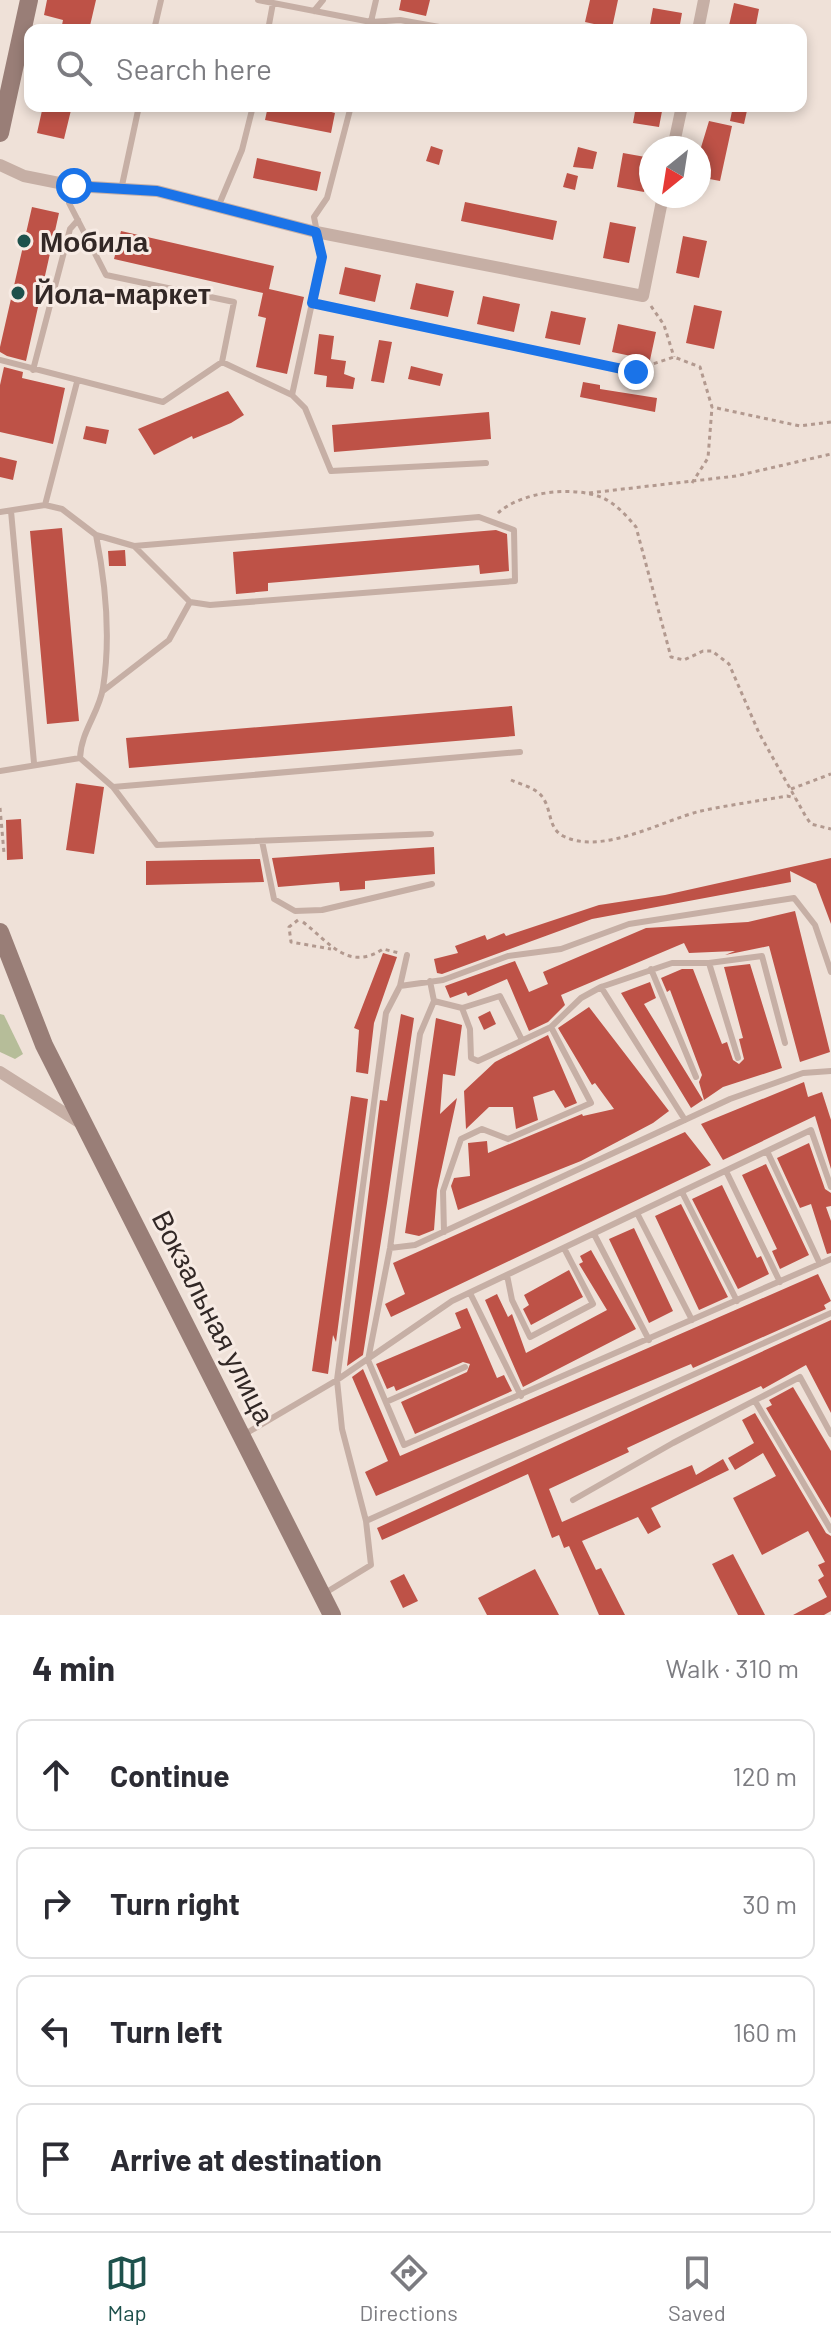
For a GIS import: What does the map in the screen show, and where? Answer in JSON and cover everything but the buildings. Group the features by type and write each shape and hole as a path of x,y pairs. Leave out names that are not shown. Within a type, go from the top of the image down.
{"main road":[{"path":"0,133 29,0"},
{"name":"Вокзальная улица","path":"0,932 44,1045 332,1615"}],"street":[{"path":"699,24 704,0"},
{"path":"676,136 681,112"},
{"path":"0,165 24,176 74,186 157,191 316,232 643,296 661,208"},
{"path":"0,1072 89,1129"}],"lane":[{"path":"155,24 161,0"},
{"path":"258,0 363,24"},
{"path":"314,11 323,0"},
{"path":"370,24 376,0"},
{"path":"269,24 273,3"},
{"path":"380,24 400,20 422,24"},
{"path":"121,190 138,112"},
{"path":"218,207 242,150 252,112"},
{"path":"292,395 322,257 314,217 327,198 349,112"},
{"path":"0,360 163,402 222,362 234,302 106,275 69,203 74,186"},
{"path":"33,370 70,229 78,220"},
{"path":"312,303 624,370"},
{"path":"222,362 292,395 305,408 331,471 486,463"},
{"path":"45,505 77,382"},
{"path":"0,512 45,505 62,509 96,535 134,546 479,517 514,530 515,581 210,605 190,602 134,546"},
{"path":"11,511 34,763"},
{"path":"80,758 81,739 103,691 108,593 96,535"},
{"path":"103,691 169,640 190,602"},
{"path":"113,787 520,752"},
{"path":"0,771 34,763 80,758 113,787 157,845 431,834"},
{"path":"262,841 274,899 295,911 380,899 400,888 432,884"},
{"path":"400,986 430,981 508,956 561,949 629,924 794,898 815,925 831,972"},
{"path":"322,1594 371,1565 366,1521 342,1429 337,1380 386,1013 400,986 407,955"},
{"path":"462,1008 470,1029 471,1058 478,1061 521,1038 551,1027 581,998 601,987 672,963 709,963 762,956 785,1043"},
{"path":"709,963 738,1058"},
{"path":"651,969 696,1077"},
{"path":"430,981 434,1001 420,1034 390,1248 368,1360 404,1445 831,1259"},
{"path":"601,987 685,1120"},
{"path":"434,1001 462,1008 500,996 521,1038"},
{"path":"444,1232 443,1191 461,1139 482,1129 508,1139 591,1103 551,1027"},
{"path":"390,1248 415,1245 685,1120 803,1073 831,1071"},
{"path":"242,1436 337,1380 368,1360 389,1341 470,1293 811,1130 831,1187"},
{"path":"767,1151 820,1264"},
{"path":"726,1171 780,1282"},
{"path":"682,1192 737,1301"},
{"path":"637,1213 692,1320"},
{"path":"594,1234 649,1340"},
{"path":"507,1275 512,1300 530,1337 593,1304 564,1248"},
{"path":"470,1293 521,1396"},
{"path":"366,1521 831,1313"},
{"path":"386,1402 465,1367"},
{"path":"573,1500 673,1443 800,1377 831,1434"},
{"path":"755,1401 831,1530"}],"path":[{"path":"643,296 664,325 674,357"},
{"path":"624,370 636,372 674,357 700,367 712,407 708,458 692,483"},
{"path":"712,407 800,426 831,422"},
{"path":"496,523 498,513 506,505 523,498 692,483 831,454"},
{"path":"586,493 617,507 636,527 671,657 684,660 703,651 712,651 729,664 759,733 811,824 831,829"},
{"path":"791,789 831,774"},
{"path":"511,780 535,790 543,799 553,828 563,836 589,842 663,825 697,812 787,796 797,798"},
{"path":"0,808 4,853"},
{"path":"300,919 289,927 291,942 331,949"},
{"path":"313,930 331,949 346,957 370,957 383,949 407,955"}],"green space":[{"path":"0,1014 4,1015 23,1054 15,1059 0,1052"}],"place":[{"name":"Мобила","path":"24,241"},
{"name":"Йола-маркет","path":"18,293"}],"route":[{"path":"74,186 157,191 316,232 322,257 312,303 636,372"}]}
